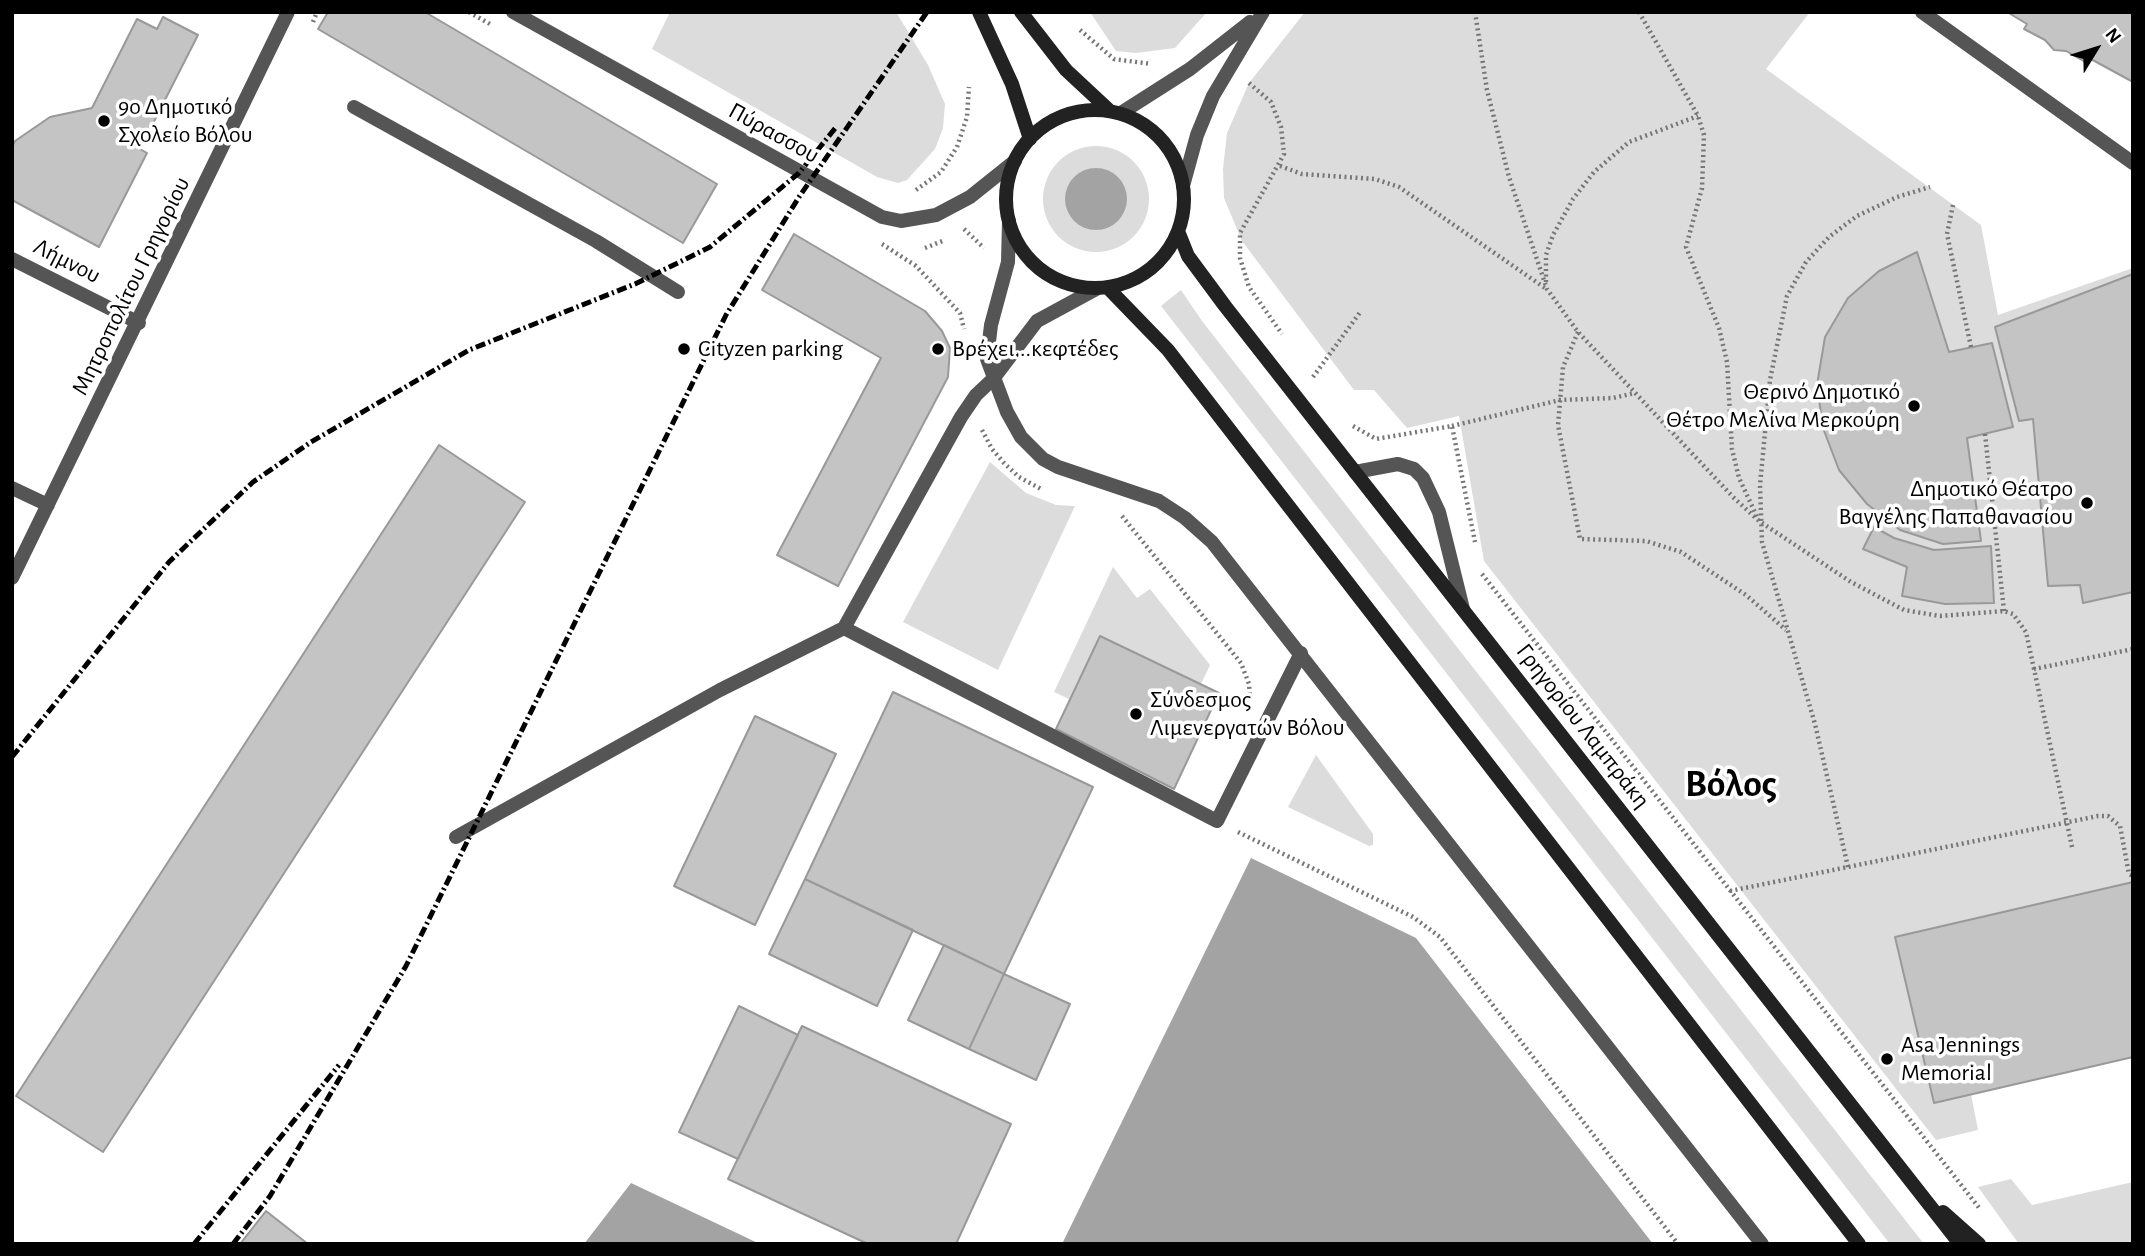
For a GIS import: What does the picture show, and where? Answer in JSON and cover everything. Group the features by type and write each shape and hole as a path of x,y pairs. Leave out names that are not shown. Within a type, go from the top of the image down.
{"main road":[{"path":"979,12 1012,84 1030,139"},
{"path":"1021,12 1066,70 1115,112 1142,124 1161,140 1175,162 1183,186 1184,209 1178,231 1168,250 1150,270 1125,283 1102,288 1068,284 1041,270 1022,250 1009,221 1007,187 1015,161 1030,139 1064,116 1088,110 1115,112"},
{"name":"Γρηγορίου Λαμπράκη","path":"1178,231 1195,267 1960,1244"},
{"path":"1102,288 1168,350 1858,1244"},
{"path":"1926,1199 1979,1244"}],"street":[{"name":"Μητροπολίτου Γρηγορίου","path":"12,579 139,323 288,12"},
{"name":"Πύρασσου","path":"513,12 882,217 901,221 936,215 970,197 1015,161"},
{"path":"1922,12 2133,163"},
{"path":"1115,112 1190,69 1263,13"},
{"path":"1183,186 1207,108 1234,56 1263,13"},
{"path":"354,107 596,241 678,292"},
{"path":"1009,221 1008,262 987,347 993,379 1018,432 1033,450 1058,467 1146,495 1185,518 1226,557 1762,1244"},
{"name":"Λήμνου","path":"12,258 139,323"},
{"path":"456,837 720,690 844,628 969,404 993,379 1037,321 1102,288"},
{"path":"1355,472 1398,464 1414,469 1423,478 1439,512 1463,609"},
{"path":"12,488 48,505"},
{"path":"844,628 1217,821 1301,653"}],"path":[{"path":"469,12 493,26"},
{"path":"1475,12 1487,90 1498,136 1547,289 1578,332 1733,498 1759,521 1851,582 1904,610 1940,615 2004,611 2021,621 2034,669 2072,848"},
{"path":"1639,12 1698,116 1703,135 1704,175 1686,247 1719,328 1727,362 1732,449 1739,478 1759,521 1787,631 1815,724 1848,867"},
{"path":"1080,30 1092,43 1114,59 1138,64 1160,63"},
{"path":"1249,83 1271,102 1281,127 1284,154 1280,166 1241,233 1238,247 1249,287 1288,344"},
{"path":"916,190 941,172 957,147 967,117 969,87"},
{"path":"1547,289 1545,265 1549,246 1573,199 1594,172 1629,142 1698,116"},
{"path":"1280,166 1302,174 1375,179 1398,187 1547,289"},
{"path":"1759,521 1773,352 1787,296 1797,276 1829,237 1857,216 1897,197 1930,187"},
{"path":"1954,205 1947,234 1971,347"},
{"path":"925,248 966,228 987,252"},
{"path":"873,240 916,266 960,313 966,338"},
{"path":"1312,378 1361,311"},
{"path":"1578,332 1563,367 1559,438 1580,539 1646,541 1681,552 1746,595 1787,631"},
{"path":"1304,366 1319,387"},
{"path":"1349,424 1376,439 1452,426 1560,400 1613,398 1635,393"},
{"path":"969,404 998,456 1019,477 1047,492"},
{"path":"1452,426 1476,547"},
{"path":"1985,434 2004,611"},
{"path":"1111,509 1129,522 1241,663 1250,691 1248,708"},
{"path":"1478,560 1481,573 1947,1167"},
{"path":"2034,669 2133,649"},
{"path":"1730,891 2098,816 2109,816 2120,826 2129,874 2133,876"},
{"path":"1217,821 1413,917 1440,937 1678,1244"}],"shaded area":[{"path":"670,12 896,12 928,65 945,104 943,128 935,149 907,180 898,183 877,177 652,49"},
{"path":"1090,12 1207,12 1175,48 1136,53 1116,51"},
{"path":"1305,12 1810,12 1766,69 1981,225 1998,315 2133,268 2133,1057 1971,1094 1978,1130 1936,1140 1484,561 1459,416 1407,428 1374,390 1354,390 1242,241 1224,198 1223,169 1227,133 1249,83"},
{"path":"1096,146 1116,150 1133,162 1145,179 1149,199 1145,219 1133,236 1116,248 1096,252 1076,248 1059,236 1047,219 1043,199 1047,179 1059,162 1076,150"},
{"path":"1096,168 1118,177 1127,199 1118,221 1096,230 1074,221 1065,199 1074,177"},
{"path":"1181,290 1202,321 1924,1244 1890,1244 1161,306"},
{"path":"990,462 1026,493 1056,505 1075,506 998,670 903,622"},
{"path":"1113,567 1137,598 1150,589 1210,665 1201,684 1100,636 1069,699 1054,692"},
{"path":"1316,755 1373,834 1373,845 1369,846 1288,807"},
{"path":"1251,858 1416,938 1653,1244 1062,1244"},
{"path":"2011,1179 2032,1205 2133,1182 2133,1244 2019,1244 1978,1187"},
{"path":"631,1183 760,1244 584,1244"}],"building":[{"path":"328,12 425,12 717,184 683,243 318,29"},
{"path":"2007,12 2133,12 2133,82 2089,58 2087,63 2066,51 2054,50 2045,40 2024,29 2027,24"},
{"path":"163,17 198,35 140,149 147,153 99,247 12,200 12,147 15,141 50,117 92,108 137,19 157,29"},
{"path":"794,234 925,311 942,331 950,348 948,377 838,586 777,555 881,358 762,290"},
{"name":"Θερινό Δημοτικό Θέτρο Μελίνα Μερκούρη","path":"1917,252 1949,352 1992,343 2013,427 1967,438 1981,541 1943,544 1900,530 1867,504 1839,470 1823,428 1817,385 1825,337 1848,298 1879,271"},
{"name":"Δημοτικό Θέατρο Βαγγέλης Παπαθανασίου","path":"2133,274 2133,592 2083,603 2080,585 2048,586 2033,419 2019,421 1995,327"},
{"path":"439,445 525,502 103,1152 16,1096"},
{"path":"1874,527 1894,538 1934,550 1991,546 1994,603 1945,604 1902,596 1907,567 1863,549"},
{"name":"Σύνδεσμος Λιμενεργατών Βόλου","path":"1100,636 1219,693 1174,789 1056,729"},
{"path":"893,692 1093,787 1004,974 805,879"},
{"path":"755,716 836,754 755,925 674,886"},
{"path":"805,879 913,930 877,1006 769,954"},
{"path":"2133,882 2133,1057 1934,1103 1895,937"},
{"path":"944,945 1004,974 969,1049 908,1020"},
{"path":"1004,974 1070,1004 1036,1080 969,1049"},
{"path":"739,1006 798,1035 738,1159 679,1132"},
{"path":"802,1026 1011,1124 956,1244 868,1244 728,1179"},
{"path":"266,1211 308,1244 240,1244"}],"railway":[{"path":"233,1244 270,1196 406,966 726,315 799,197 927,12"},
{"path":"12,757 169,562 253,482 311,442 469,350 635,284 710,247 799,173 837,126"},
{"path":"194,1244 339,1065"}],"place":[{"name":"9ο Δημοτικό Σχολείο Βόλου","path":"104,121"},
{"name":"Cityzen parking","path":"684,349"},
{"name":"Βρέχει...κεφτέδες","path":"938,349"},
{"name":"Θερινό Δημοτικό Θέτρο Μελίνα Μερκούρη","path":"1914,406"},
{"name":"Δημοτικό Θέατρο Βαγγέλης Παπαθανασίου","path":"2087,503"},
{"name":"Σύνδεσμος Λιμενεργατών Βόλου","path":"1136,714"},
{"name":"Asa Jennings Memorial","path":"1887,1059"}],"district":[{"name":"Βόλος","path":"1731,785"}]}
